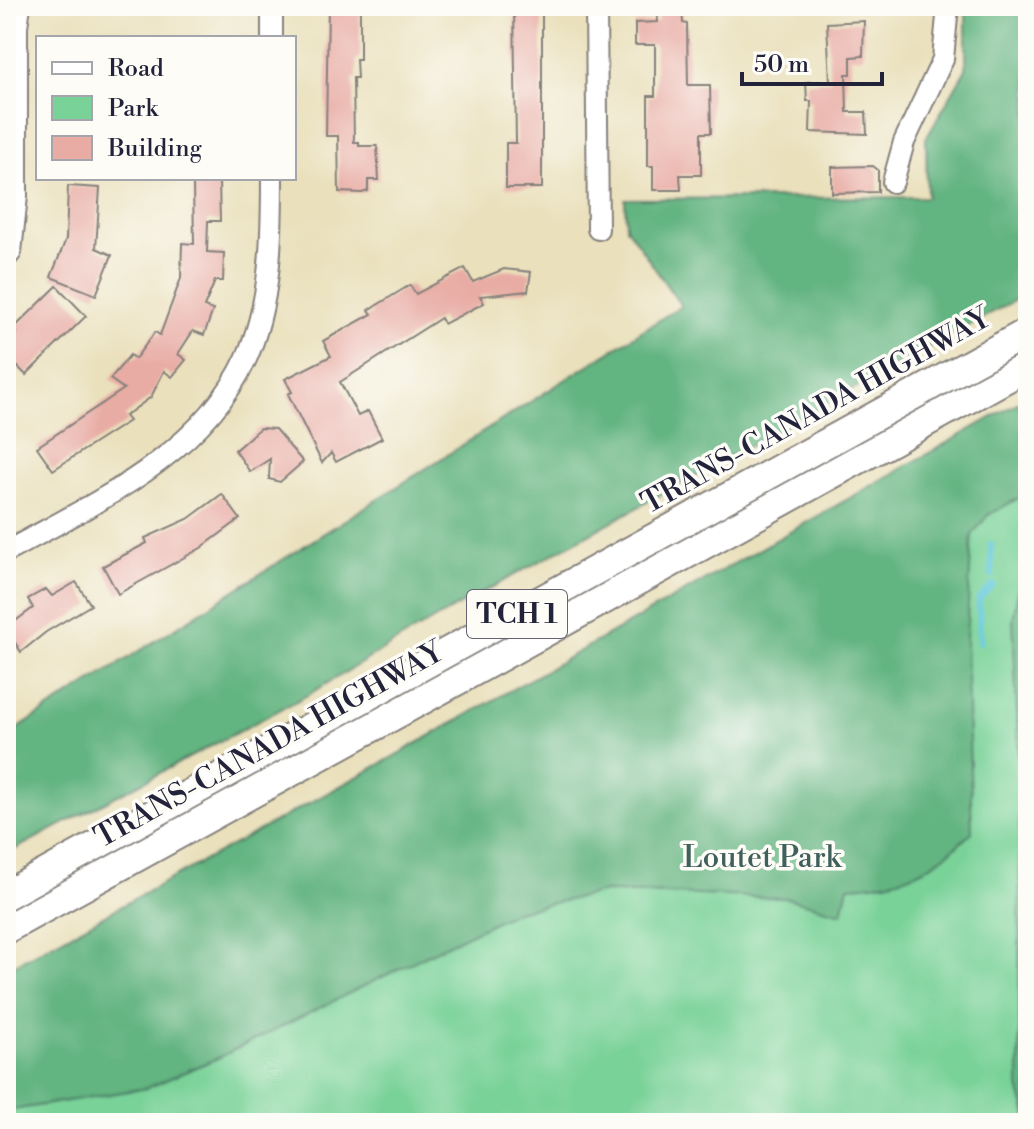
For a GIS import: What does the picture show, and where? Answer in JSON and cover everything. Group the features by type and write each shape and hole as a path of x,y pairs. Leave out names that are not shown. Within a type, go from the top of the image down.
{"highway":[{"name":"TRANS-CANADA HIGHWAY","path":"6,895 1028,332"},
{"name":"TRANS-CANADA HIGHWAY","path":"6,929 1028,366"}],"street":[{"path":"6,258 11,252 17,196 20,6"},
{"path":"272,6 272,36"},
{"path":"596,6 598,229"},
{"path":"893,182 904,142 943,59 948,6"},
{"path":"6,552 149,470 179,445 210,412 245,360 258,325 268,274 272,180"}],"green space":[{"path":"966,6 1028,6 1028,293 438,617 306,696 6,854 6,736 681,306 626,227 625,199 927,197 926,138 966,69"},
{"path":"1028,397 1028,493 988,515 972,535 966,642 972,832 943,857 901,878 848,886 842,913 786,898 605,892 516,911 220,1057 147,1088 6,1111 6,969 377,766"},
{"name":"Loutet Park","path":"1028,407 1028,1123 6,1123 6,974"},
{"path":"1028,538 1028,1119 1019,1087 1020,790 1013,619"}],"building":[{"path":"328,6 360,6 360,59 356,59 357,78 353,78 354,142 359,142 359,146 377,146 379,180 368,180 368,191 362,193 339,192 338,136 326,136"},
{"path":"514,6 542,6 542,188 506,188 506,143 516,143"},
{"path":"657,6 682,6 683,23 687,24 688,85 710,85 711,133 701,133 701,175 680,175 681,190 653,190 653,166 648,166 648,96 655,96 655,45 635,45 635,23 658,22"},
{"path":"864,21 863,56 851,57 851,74 846,74 847,112 866,112 867,134 810,132 811,101 807,101 806,82 830,81 827,23"},
{"path":"873,166 878,170 878,192 832,193 832,167"},
{"path":"193,182 219,182 220,221 208,221 207,252 224,253 223,281 215,281 204,307 213,310 204,335 193,331 178,354 186,360 172,377 164,371 151,397 125,416 129,421 53,470 37,447 124,389 110,379 130,355 135,359 155,332 160,335 181,278 182,243 194,244"},
{"path":"68,186 100,188 96,248 112,255 96,295 51,277 66,239"},
{"path":"465,268 473,282 504,269 531,272 528,291 480,296 484,303 444,324 441,318 340,382 358,416 368,411 382,438 336,462 331,453 322,463 288,394 292,392 285,379 331,356 323,341 372,314 369,310 410,285 416,294"},
{"path":"57,286 86,316 26,375 6,355 6,343 16,333 12,330"},
{"path":"260,428 275,429 303,462 280,482 269,479 270,459 250,472 235,450"},
{"path":"222,494 240,519 201,548 118,594 103,566 147,543 145,538 188,519"},
{"path":"76,582 91,605 46,632 21,652 6,628 33,608 28,599 46,589 52,596"}],"waterway":[{"path":"991,544 992,575"},
{"path":"980,642 979,599 993,585"}]}
